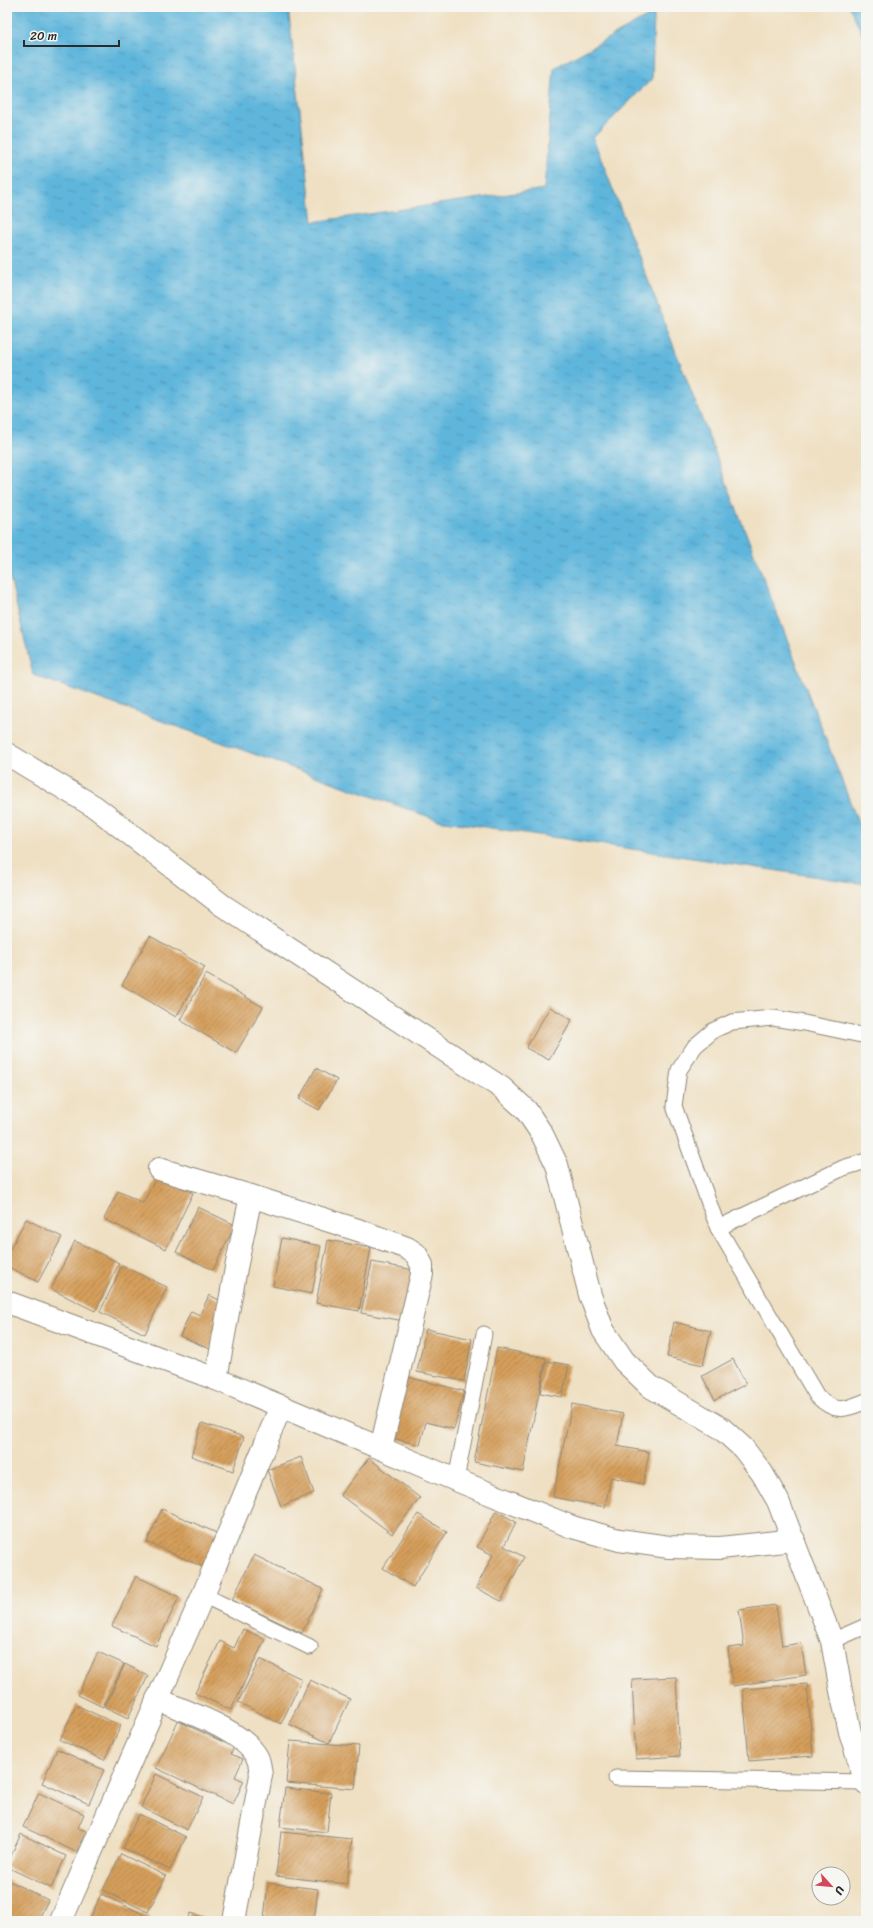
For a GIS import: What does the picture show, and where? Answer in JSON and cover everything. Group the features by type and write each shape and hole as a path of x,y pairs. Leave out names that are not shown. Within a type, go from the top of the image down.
{"street":[{"path":"7,754 95,807 222,905 502,1088 526,1110 542,1134 557,1165 590,1296 603,1330 624,1360 651,1386 720,1428 743,1448 762,1473 778,1501 832,1641 850,1732 866,1783"},
{"path":"159,1168 358,1230 407,1248 416,1254 422,1265 422,1274 381,1448"},
{"path":"216,1380 236,1268 251,1196"},
{"path":"7,1302 216,1380 572,1527 619,1540 669,1546 720,1548 794,1540"},
{"path":"60,1921 203,1595 281,1406"},
{"path":"157,1699 226,1730 246,1743 258,1758 260,1775 234,1921"}],"lane":[{"path":"866,1036 773,1018 732,1022 714,1030 695,1046 679,1070 674,1106 718,1228 817,1396 827,1406 836,1409 846,1409 866,1401"},
{"path":"718,1228 843,1168 866,1161"},
{"path":"456,1480 484,1334"},
{"path":"203,1595 310,1647"},
{"path":"832,1641 866,1626"},
{"path":"616,1778 866,1783"}],"water":[{"path":"7,7 288,7 313,222 544,189 554,68 654,13 652,79 593,138 866,843 866,884 438,820 33,675 7,565"},
{"path":"850,7 866,7 866,43"}],"building":[{"path":"150,936 205,967 176,1017 122,985"},
{"path":"206,974 263,1007 236,1053 180,1020"},
{"path":"550,1007 572,1020 549,1060 526,1048"},
{"path":"316,1068 337,1080 319,1110 299,1099"},
{"path":"157,1176 193,1193 166,1249 104,1219 118,1191 143,1203"},
{"path":"198,1207 235,1225 213,1270 176,1252"},
{"path":"26,1219 62,1237 38,1282 7,1266 7,1255"},
{"path":"282,1238 321,1246 312,1294 273,1286"},
{"path":"328,1240 371,1248 359,1311 316,1303"},
{"path":"75,1241 119,1263 95,1311 51,1289"},
{"path":"372,1262 414,1270 404,1321 361,1313"},
{"path":"122,1266 167,1287 145,1334 100,1312"},
{"path":"209,1295 223,1302 214,1321 221,1324 210,1349 180,1336 191,1311 200,1315"},
{"path":"674,1322 711,1331 703,1365 667,1357"},
{"path":"426,1329 472,1339 464,1381 417,1372"},
{"path":"497,1348 546,1358 523,1472 474,1462"},
{"path":"733,1359 746,1384 715,1400 702,1376"},
{"path":"547,1361 569,1365 562,1397 540,1393"},
{"path":"403,1376 464,1391 454,1429 426,1422 420,1445 388,1437"},
{"path":"572,1404 623,1414 617,1446 649,1452 643,1484 611,1477 605,1507 553,1497"},
{"path":"202,1423 244,1437 233,1471 191,1456"},
{"path":"301,1457 314,1493 281,1506 267,1470"},
{"path":"369,1458 420,1498 392,1534 340,1495"},
{"path":"162,1509 219,1534 203,1567 147,1542"},
{"path":"496,1511 516,1522 504,1546 524,1557 501,1601 476,1588 493,1555 477,1547"},
{"path":"418,1514 447,1532 413,1587 383,1568"},
{"path":"254,1555 323,1589 302,1633 232,1600"},
{"path":"136,1576 179,1597 156,1646 112,1626"},
{"path":"776,1605 782,1646 801,1643 806,1675 733,1686 728,1648 744,1646 739,1610"},
{"path":"243,1629 265,1639 231,1710 195,1693 220,1641 234,1648"},
{"path":"98,1652 124,1664 103,1707 78,1695"},
{"path":"260,1659 302,1679 281,1724 238,1702"},
{"path":"125,1664 148,1676 128,1718 105,1707"},
{"path":"676,1677 680,1756 636,1759 632,1679"},
{"path":"310,1680 350,1699 329,1743 289,1724"},
{"path":"807,1684 813,1756 749,1761 743,1689"},
{"path":"76,1705 121,1726 104,1760 60,1740"},
{"path":"178,1721 234,1747 231,1754 243,1759 235,1777 244,1781 233,1804 156,1768"},
{"path":"290,1741 359,1746 355,1789 286,1783"},
{"path":"57,1749 104,1770 89,1804 42,1783"},
{"path":"156,1774 203,1797 187,1830 141,1807"},
{"path":"285,1788 331,1793 327,1832 280,1827"},
{"path":"39,1793 84,1814 78,1828 86,1831 76,1852 23,1827"},
{"path":"139,1814 186,1837 170,1870 123,1848"},
{"path":"281,1832 352,1839 347,1884 276,1876"},
{"path":"21,1834 66,1856 51,1888 7,1867"},
{"path":"121,1854 166,1876 148,1912 103,1890"},
{"path":"7,1880 48,1900 38,1921 14,1921 7,1918"},
{"path":"268,1883 318,1889 314,1921 286,1921 264,1918"},
{"path":"101,1894 149,1917 148,1921 89,1921"},
{"path":"190,1913 215,1921 187,1921"}]}
